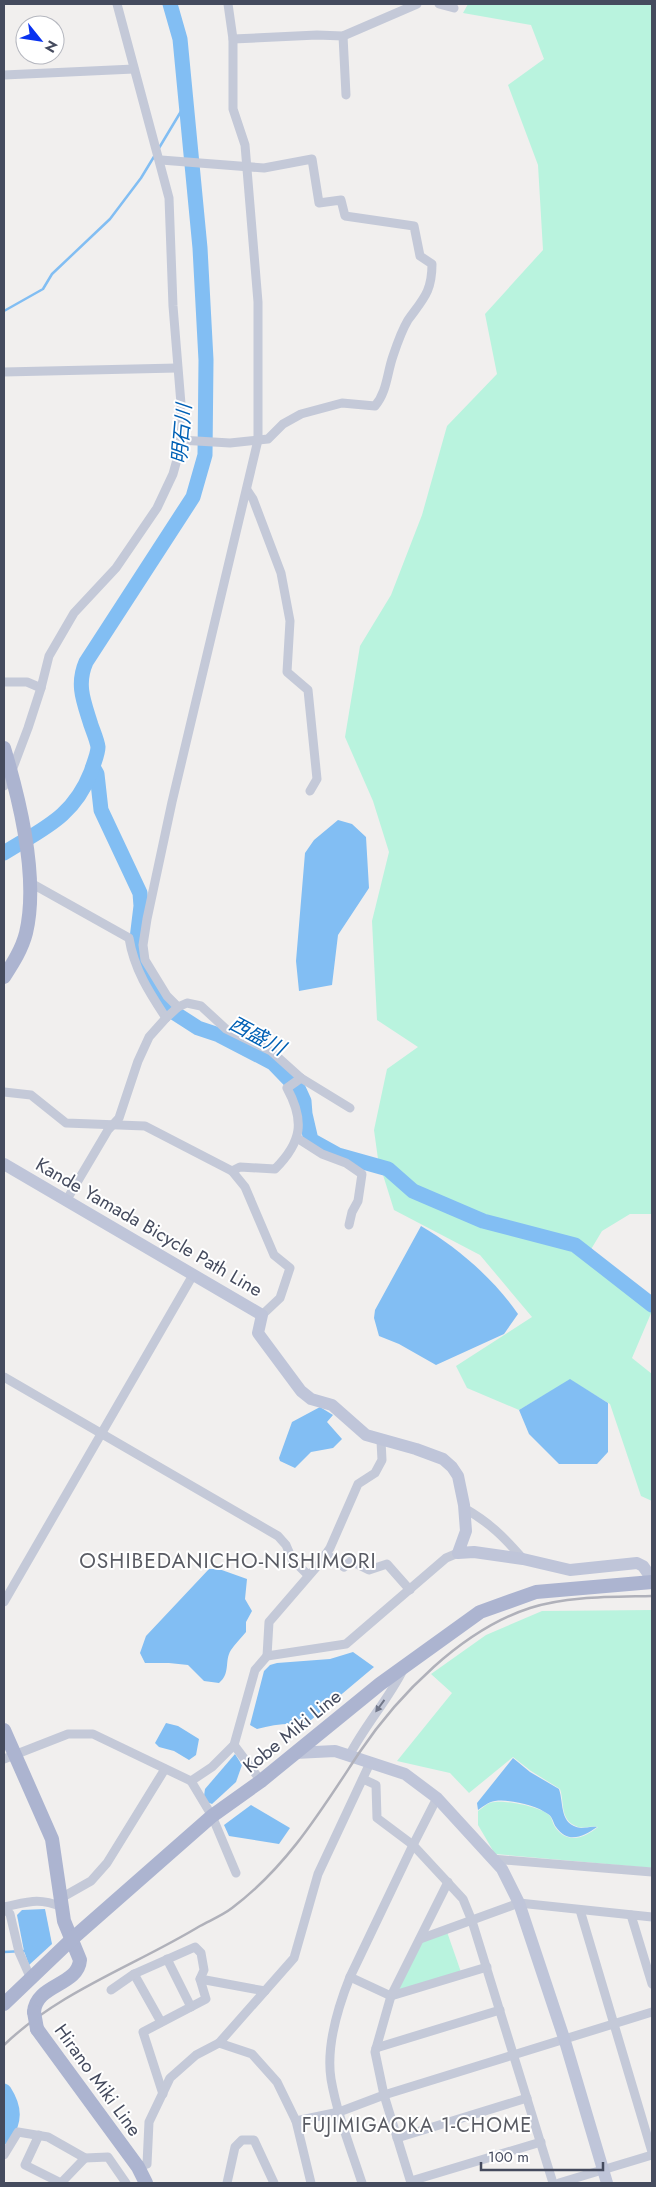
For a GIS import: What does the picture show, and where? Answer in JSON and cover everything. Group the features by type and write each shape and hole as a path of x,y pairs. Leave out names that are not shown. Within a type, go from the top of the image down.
{"main road":[{"path":"4,748 23,824 30,897 26,932 20,949 4,977"},
{"name":"Kande Yamada Bicycle Path Line","path":"4,1164 262,1315 258,1333 301,1391 311,1399 332,1405 366,1435 381,1441 416,1449 443,1459 458,1476 464,1508 466,1531 458,1553"},
{"path":"458,1553 474,1552 523,1559 570,1570 637,1563 643,1566 652,1579"},
{"name":"Kobe Miki Line","path":"4,2004 72,1939 212,1816 261,1781 406,1665 480,1612 536,1592 652,1579"},
{"name":"Hirano Miki Line","path":"4,1730 9,1757 52,1839 66,1929 78,1952 80,1966 71,1976 39,1998 34,2012 37,2029 138,2167 146,2183"},
{"path":"295,1753 334,1751 405,1774 438,1798 502,1869 519,1903 564,2038 607,2183"}],"street":[{"path":"4,786 11,773 41,688 49,656 74,613 116,568 156,508 178,456 181,404 177,368 169,198 116,4"},
{"path":"178,1007 167,996 145,960 143,945 172,802 258,440 258,302 245,145 233,110 233,39 228,4"},
{"path":"233,39 317,35 343,36 417,4 423,4"},
{"path":"440,4 454,8"},
{"path":"343,36 346,95"},
{"path":"4,75 134,69"},
{"path":"160,160 264,168 312,158 319,203 342,200 345,216 414,226 420,256 432,264 432,277 424,300 407,321 392,356 382,397 375,406 342,403 301,414 283,424 268,439 230,443 180,440"},
{"path":"4,372 177,368"},
{"path":"246,490 253,499 281,573 290,621 287,672 308,690 317,779 310,791"},
{"path":"4,682 27,682 41,688"},
{"path":"29,882 129,938 132,957 147,989 166,1018"},
{"path":"66,1201 108,1130 119,1118 138,1061 149,1037 178,1007 187,1003 201,1006 226,1029 271,1051 301,1078 350,1108"},
{"path":"232,1171 240,1167 275,1169 283,1162 297,1138 300,1125 293,1098 287,1088 301,1078"},
{"path":"4,1092 31,1095 66,1123 145,1126 232,1171 245,1187 274,1255 290,1268 280,1298 262,1315"},
{"path":"297,1138 322,1154 346,1163 362,1174 358,1201 352,1212 349,1224"},
{"path":"4,1602 193,1275"},
{"path":"4,1377 278,1536 286,1545 292,1559 308,1575"},
{"path":"191,1781 212,1767 234,1745 255,1670 267,1656 269,1622 326,1554 358,1484 375,1474 382,1460 381,1441"},
{"path":"464,1508 486,1521 498,1531 523,1559"},
{"path":"267,1656 346,1644 446,1558 458,1553"},
{"path":"326,1554 344,1567 351,1561 370,1570 387,1564 410,1590"},
{"path":"349,1756 366,1725 395,1686 406,1665"},
{"path":"9,1757 68,1734 93,1734 191,1781 212,1816 236,1873"},
{"path":"234,1745 261,1781"},
{"path":"138,2167 147,2164 149,2122 170,2078 196,2055 219,2043 294,1958 318,1874 370,1762"},
{"path":"31,1979 18,1951 10,1914 4,1907 34,1900 61,1903 91,1881 107,1864 164,1769"},
{"path":"363,1779 376,1784 377,1818 413,1845 463,1899 487,1967 553,2183"},
{"path":"362,2183 339,2112 331,2077 332,2037 350,1977 413,1845 438,1798"},
{"path":"492,1858 652,1872"},
{"path":"448,1882 391,1996 376,2048 384,2096 411,2182 541,2142"},
{"path":"420,1938 519,1903 652,1917"},
{"path":"559,2183 652,2153 580,1910"},
{"path":"631,1915 652,1984"},
{"path":"111,1990 134,1974 195,1946 201,1953 204,1970 200,1979 206,1999 143,2032 162,2094"},
{"path":"166,1959 191,2007"},
{"path":"350,1977 391,1996 487,1967"},
{"path":"134,1974 162,2022"},
{"path":"200,1979 265,1991"},
{"path":"376,2048 500,2010"},
{"path":"296,2121 339,2112 564,2038 652,2012"},
{"path":"219,2043 252,2054 277,2082 296,2121 311,2183"},
{"path":"397,2138 527,2098"},
{"path":"4,2155 18,2132 48,2137 86,2158 108,2156 126,2183"},
{"path":"38,2136 25,2165 61,2183 86,2158"},
{"path":"228,2183 235,2147 242,2140 254,2140 274,2183"}],"green space":[{"path":"468,4 652,4 652,1214 630,1214 602,1231 590,1251 652,1311 632,1358 652,1374 652,1501 641,1496 610,1404 570,1380 519,1410 467,1388 456,1366 532,1317 480,1255 394,1210 378,1159 374,1130 387,1069 418,1047 377,1020 372,921 389,852 373,801 345,737 360,646 391,595 422,515 447,426 497,374 485,314 543,250 538,165 508,85 544,59 531,25 463,13"},
{"path":"652,1610 652,1868 495,1854 478,1825 478,1811 493,1802 515,1803 540,1810 550,1816 555,1827 560,1832 570,1838 581,1837 598,1827 578,1827 572,1824 565,1816 560,1789 513,1757 469,1793 450,1773 397,1761 452,1693 431,1674 486,1635 542,1611"},
{"path":"446,1929 462,1975 391,1996 420,1939"}],"water":[{"path":"338,820 352,824 366,837 369,888 338,935 332,985 299,991 296,961 305,853 314,840"},
{"path":"421,1226 435,1234 474,1265 498,1288 518,1314 504,1334 436,1365 399,1344 379,1336 374,1318 375,1310"},
{"path":"570,1379 608,1403 608,1452 597,1464 559,1464 529,1434 519,1410"},
{"path":"320,1407 333,1415 327,1422 342,1439 333,1448 311,1452 295,1468 280,1461 279,1458 292,1422"},
{"path":"209,1569 219,1569 247,1579 245,1599 252,1611 246,1622 246,1632 231,1650 225,1675 219,1683 204,1681 188,1665 145,1663 140,1653 146,1636"},
{"path":"353,1652 374,1667 305,1725 281,1724 257,1729 250,1725 264,1671 270,1665 330,1659"},
{"path":"166,1723 178,1726 199,1739 196,1755 189,1760 174,1751 159,1747 155,1743"},
{"path":"235,1754 242,1765 236,1782 212,1804 207,1802 204,1796 205,1789"},
{"path":"513,1758 530,1772 559,1789 564,1813 569,1823 581,1828 597,1827 581,1836 571,1837 566,1836 556,1827 550,1815 530,1805 495,1801 488,1803 478,1810 477,1803"},
{"path":"251,1805 290,1828 279,1844 229,1836 224,1825"},
{"path":"45,1909 52,1944 29,1965 24,1951 17,1915 22,1910"}],"waterway":[{"name":"明石川","path":"4,853 55,821 66,812 84,788 98,747 82,694 83,670 86,662 193,497 205,455 206,360 200,248 180,39 170,4"},
{"path":"159,148 186,103"},
{"path":"4,311 43,289 52,274 110,219 141,178 155,155"},
{"name":"西盛川","path":"93,767 97,774 101,810 140,893 141,906 136,947 140,963 154,989 170,1010 198,1028 219,1035 273,1063 299,1090 304,1101 311,1140 338,1155 388,1169 413,1191 483,1221 575,1245 652,1305"},
{"path":"4,1952 24,1951"},
{"path":"4,2091 12,2109 12,2120 4,2137"}],"railway":[{"path":"4,2045 26,2026 73,1994 221,1915 252,1892 303,1836 359,1753 393,1709 412,1687 456,1648 505,1618 545,1604 590,1598 652,1596"}],"district":[{"name":"OSHIBEDANICHO-NISHIMORI","path":"228,1561"},
{"name":"FUJIMIGAOKA 1-CHOME","path":"417,2125"}]}
